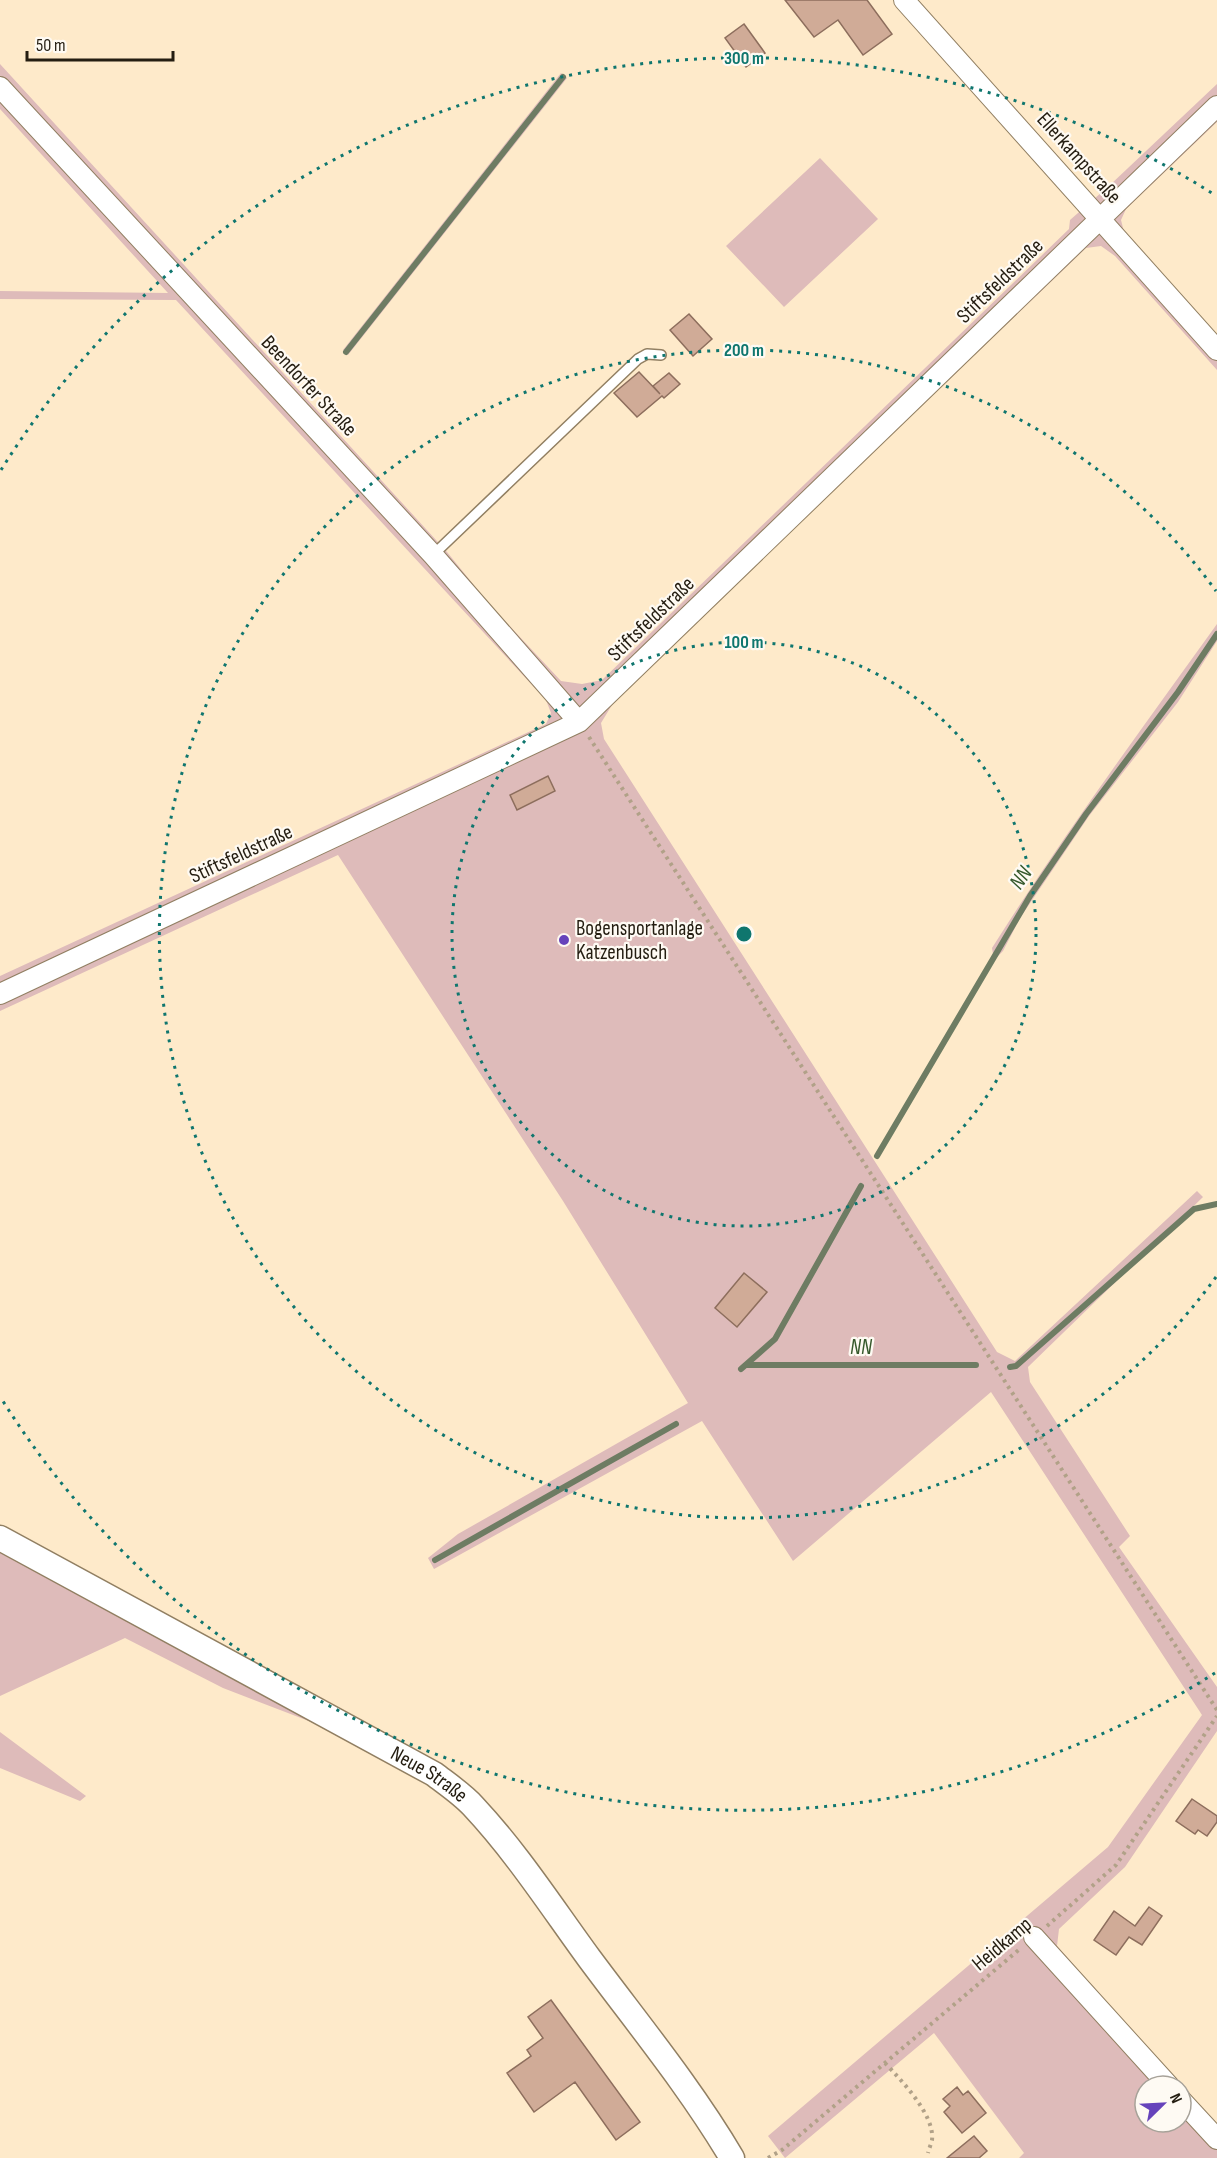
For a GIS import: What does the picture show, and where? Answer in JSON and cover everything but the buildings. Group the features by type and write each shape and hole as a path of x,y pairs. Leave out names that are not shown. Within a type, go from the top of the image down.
{"street":[{"name":"Ellerkampstraße","path":"904,0 1217,350"},
{"name":"Beendorfer Straße","path":"0,87 433,555 579,722"},
{"name":"Stiftsfeldstraße","path":"0,994 579,722 1217,106"},
{"name":"Neue Straße","path":"0,1538 434,1774 471,1804 519,1860 589,1957 663,2053 707,2115 732,2158"},
{"path":"1034,1937 1158,2074"},
{"path":"1193,2113 1217,2139"}],"lane":[{"path":"433,555 638,359 647,354 660,355"}],"path":[{"path":"579,722 1217,1710"},
{"name":"Heidkamp","path":"768,2158 782,2150 1116,1865 1217,1716"},
{"path":"885,2063 902,2081 928,2118 932,2138 928,2154"}],"shaded area":[{"path":"0,64 447,552 490,605 561,681 582,684 602,680 1069,229 1070,220 1217,84 1217,122 1126,209 1121,220 1125,236 1217,338 1217,370 1115,256 1101,246 1086,248 615,700 601,723 604,739 997,1352 1015,1361 1197,1191 1203,1197 1028,1367 1030,1382 1130,1536 1119,1547 1217,1687 1217,1731 1125,1867 1059,1929 1057,1946 1171,2074 1133,2074 1133,2134 1193,2134 1193,2099 1217,2126 1217,2158 1019,2158 1024,2153 934,2033 785,2158 768,2136 1108,1847 1202,1715 991,1392 793,1561 702,1421 434,1569 428,1558 458,1534 688,1403 563,1201 338,855 0,1011 0,976 546,724 551,713 546,700 176,300 0,299 0,291 168,293 0,109"},
{"path":"561,73 567,78 348,355 343,350"},
{"path":"820,158 878,219 784,307 726,246"},
{"path":"1217,624 1217,641 1178,702 1089,816 1020,918 1003,951 994,960 992,948 1046,866"},
{"path":"0,1549 316,1718 314,1723 223,1688 125,1638 0,1696"},
{"path":"0,1732 86,1796 80,1801 0,1768"}],"waterway":[{"path":"346,352 563,77"},
{"name":"NN","path":"877,1156 1030,896 1086,814 1178,692 1217,634"},
{"name":"NN","path":"741,1369 775,1339 861,1186"},
{"name":"NN","path":"1010,1367 1016,1366 1194,1209 1217,1204"},
{"name":"NN","path":"746,1365 976,1365"},
{"path":"435,1560 676,1424"}],"place":[{"name":"Bogensportanlage Katzenbusch","path":"564,940"}]}
